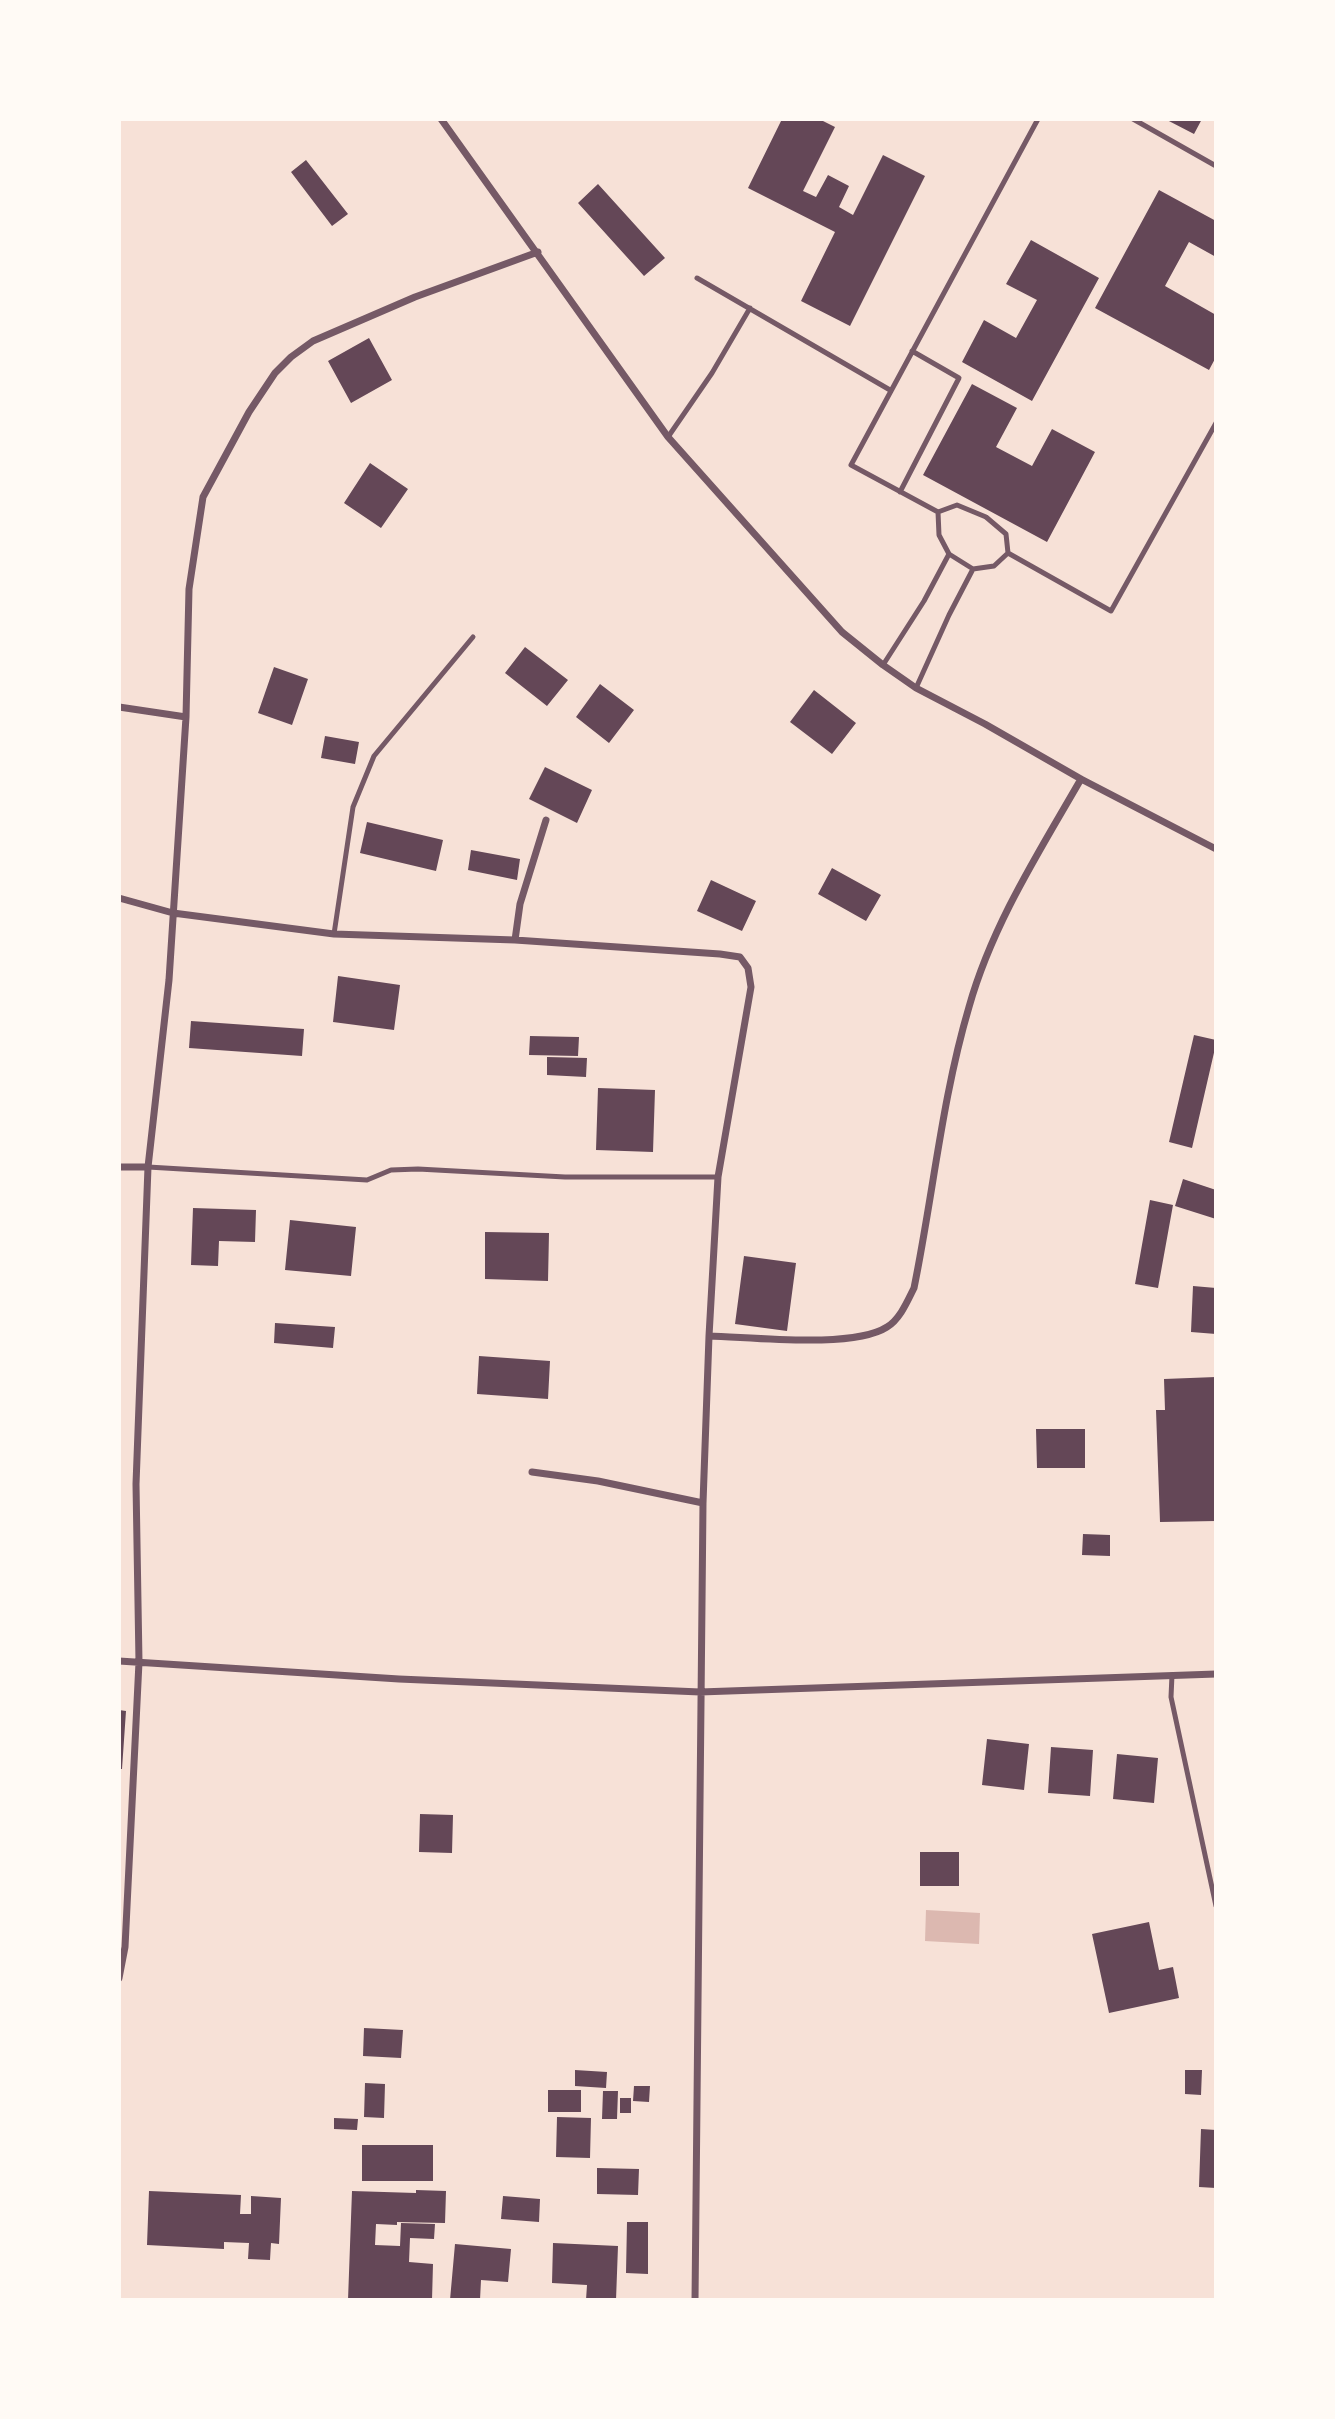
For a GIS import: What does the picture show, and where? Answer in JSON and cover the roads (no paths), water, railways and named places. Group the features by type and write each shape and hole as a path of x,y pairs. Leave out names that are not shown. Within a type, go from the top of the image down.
{"street":[{"path":"441,119 668,437 842,632 916,688 1081,779 1216,849"},
{"path":"119,1978 125,1947 139,1662 136,1484 148,1167 169,980 186,717 188,589 202,498 249,412 275,373 291,357 313,341 361,319 538,252"},
{"path":"119,708 186,717"},
{"path":"709,1336 836,1340 862,1336 887,1327 902,1311 914,1288 954,1062 969,1005 994,938 1081,779"},
{"path":"515,940 520,904 546,820"},
{"path":"119,898 173,914 334,934 515,940 706,953 740,957 748,968 751,988 718,1177 709,1336 700,1692 695,2300"},
{"path":"119,1167 148,1167"},
{"path":"532,1472 703,1503"},
{"path":"119,1661 399,1679 700,1692 1216,1674"}],"lane":[{"path":"1008,553 1006,534 986,517 957,505 938,512 851,465 1038,119"},
{"path":"1133,119 1216,166"},
{"path":"697,278 891,390"},
{"path":"668,437 712,373 750,308"},
{"path":"900,492 959,378 912,351"},
{"path":"1008,553 1111,611 1216,423"},
{"path":"938,512 939,535 948,554 973,569 994,566 1008,553"},
{"path":"883,665 924,601 948,554"},
{"path":"916,688 973,569"},
{"path":"334,934 353,807 374,756 474,637"},
{"path":"148,1167 367,1180 391,1170 418,1169 565,1177 718,1177"},
{"path":"1172,1675 1171,1697 1216,1906"}]}
